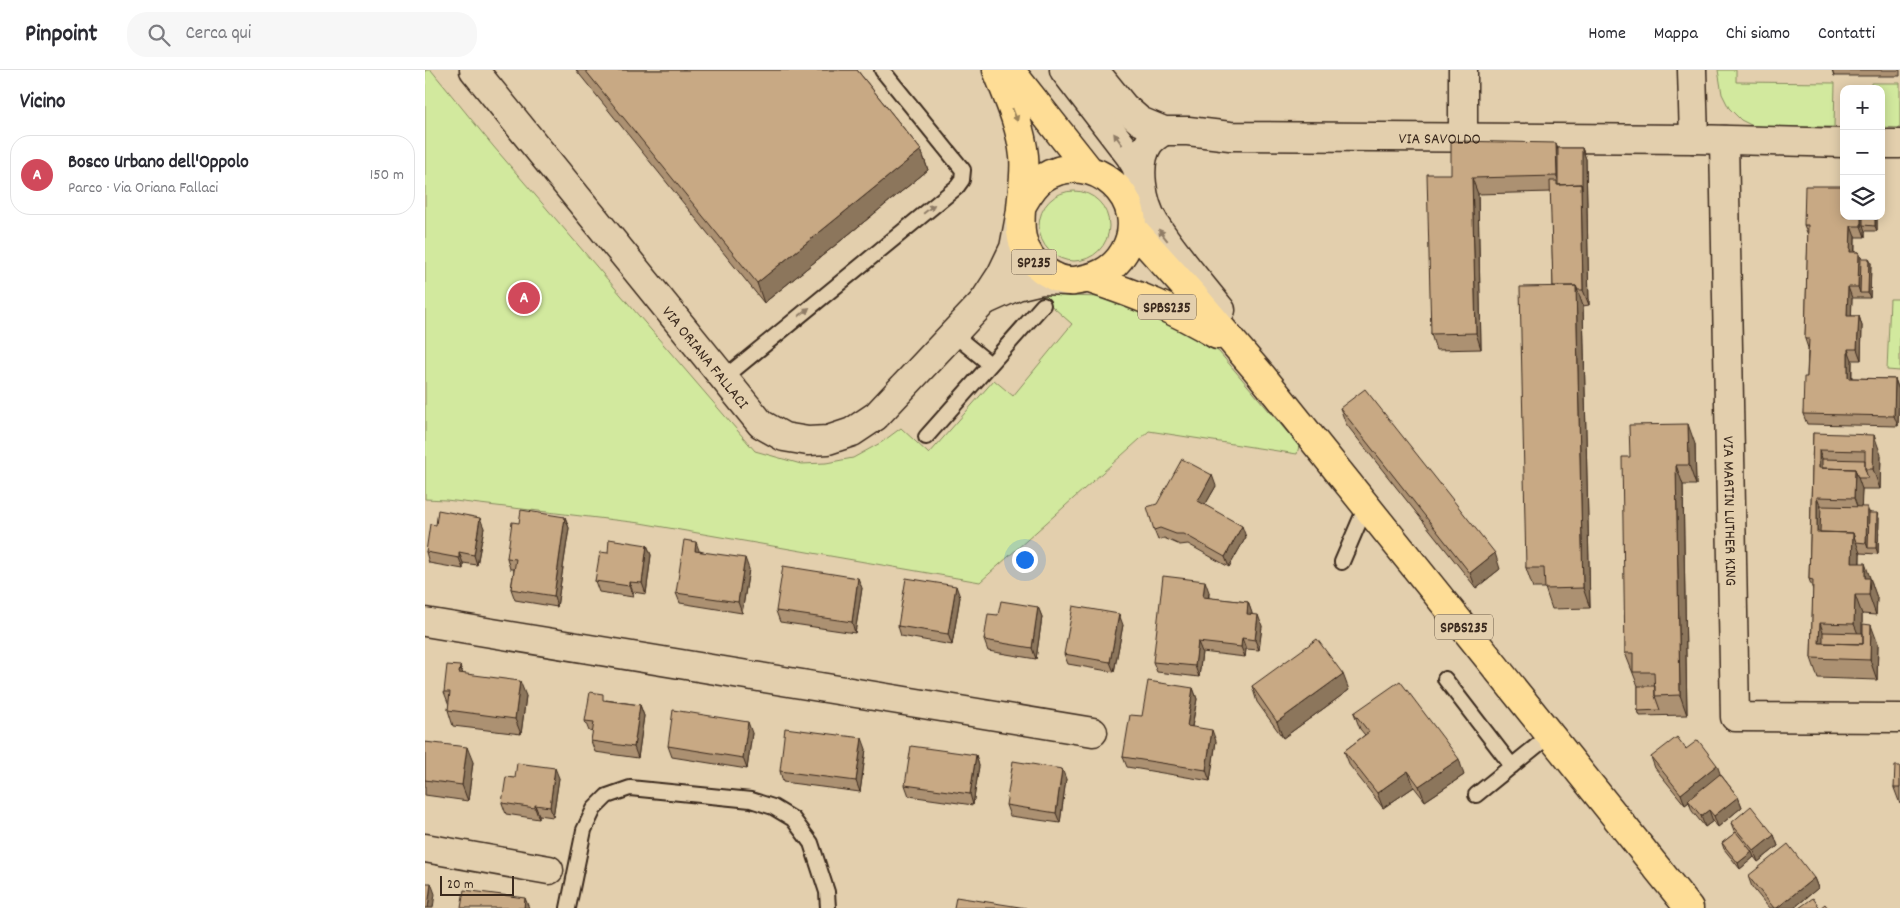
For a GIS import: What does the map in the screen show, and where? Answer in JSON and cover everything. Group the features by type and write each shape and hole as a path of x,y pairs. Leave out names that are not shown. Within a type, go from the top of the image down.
{"main road":[{"path":"997,70 1017,122 1023,148 1021,210"},
{"path":"1010,70 1089,170"},
{"path":"1021,210 1030,190 1042,179 1057,171 1073,168 1089,170 1107,178 1121,191 1130,209 1132,228 1128,245 1119,260 1106,272 1080,280"},
{"name":"SP235","path":"1021,210 1020,233 1025,251 1037,266 1053,276 1080,280"},
{"name":"SPBS235","path":"1132,228 1261,375 1689,908"},
{"name":"SPBS235","path":"1080,280 1147,299 1190,318 1238,347"}],"street":[{"name":"VIA ORIANA FALLACI","path":"475,70 761,424 784,437 808,441 828,440 852,432 876,416 984,302 1001,275 1014,248 1021,210"},
{"path":"1064,70 1130,156 1136,166 1145,201 1154,223 1224,314 1261,375"},
{"path":"1094,70 1123,107 1140,121 1176,131"},
{"path":"1112,70 1133,98 1176,131"},
{"path":"1463,70 1463,138"},
{"path":"1692,70 1694,138"},
{"path":"1141,181 1144,152 1150,142 1176,131"},
{"name":"VIA SAVOLDO","path":"1176,131 1230,136 1694,138 1840,143"},
{"name":"VIA MARTIN LUTHER KING","path":"1724,140 1735,717 1900,718"},
{"path":"1885,144 1900,144"},
{"name":"VIA ORIANA FALLACI","path":"984,302 1017,286 1042,280 1080,280"},
{"path":"425,622 1093,732"},
{"path":"425,848 549,870"}],"lane":[{"path":"724,378 957,187 963,180 963,170 882,70"},
{"path":"926,437 1043,305"},
{"path":"953,334 990,364"},
{"path":"1342,562 1366,506"},
{"path":"1445,680 1512,766"},
{"path":"1476,795 1550,735"},
{"path":"568,908 584,830 594,809 607,796 630,788 751,800 773,807 793,819 811,842 827,892 829,908"}],"green space":[{"path":"425,70 431,70 493,146 755,451 801,464 826,463 853,458 882,442 901,428 929,454 994,380 1013,396 1072,324 1036,292 1061,296 1106,297 1190,329 1219,352 1299,446 1297,454 1149,431 980,582 640,523 425,499"},
{"path":"1718,70 1736,70 1736,82 1835,83 1834,127 1755,127 1741,120 1729,108 1722,94"},
{"path":"1871,83 1900,83 1900,128 1885,127 1885,85 1871,85"},
{"path":"1074,191 1087,194 1099,201 1106,213 1109,226 1106,239 1099,251 1087,258 1074,261 1061,258 1049,251 1042,239 1039,226 1042,213 1049,201 1061,194"},
{"path":"1890,299 1900,299 1900,371 1887,370"}],"building":[{"path":"585,70 857,70 921,150 757,283"},
{"path":"1451,141 1556,143 1557,176 1472,178 1476,333 1431,334 1427,174 1451,174"},
{"path":"1558,148 1582,148 1582,189 1581,184 1558,185"},
{"path":"1550,181 1557,181 1557,185 1581,184 1583,290 1578,290 1576,286 1553,286"},
{"path":"1805,186 1840,186 1840,220 1861,220 1861,226 1851,226 1850,252 1859,252 1858,287 1848,287 1847,316 1859,316 1857,349 1848,349 1848,378 1895,379 1894,416 1803,414 1804,377 1807,377 1809,339 1805,339 1808,225 1804,225"},
{"path":"1863,220 1875,220 1875,226 1863,225"},
{"path":"1861,258 1869,258 1868,293 1860,293"},
{"path":"1576,286 1583,588 1545,589 1544,568 1526,568 1520,287"},
{"path":"1365,389 1495,553 1470,573 1340,408"},
{"path":"1688,424 1689,465 1676,465 1680,695 1655,696 1654,672 1633,672 1633,653 1625,653 1622,457 1630,457 1629,425"},
{"path":"1813,433 1874,435 1873,469 1865,469 1865,451 1819,450 1819,468 1855,469 1854,498 1817,497 1817,532 1853,533 1852,563 1865,563 1865,578 1870,578 1869,595 1855,595 1854,624 1820,623 1819,643 1863,644 1863,624 1871,625 1870,660 1811,658 1813,580 1809,579"},
{"path":"1182,459 1212,475 1198,501 1242,526 1225,557 1184,534 1176,534 1160,528 1154,530 1147,507 1157,504"},
{"path":"1822,459 1865,460 1868,478 1858,478 1855,469 1822,468"},
{"path":"1821,506 1867,507 1866,543 1856,542 1853,533 1820,532"},
{"path":"438,510 480,518 474,555 459,552 459,558 426,552 430,524 436,525"},
{"path":"521,510 565,517 554,596 511,589 516,559 507,558 512,522 519,523"},
{"path":"1869,513 1877,513 1876,548 1868,548"},
{"path":"609,539 647,545 642,583 629,582 629,586 595,581 600,552 608,553"},
{"path":"684,540 696,542 695,551 745,558 738,602 676,593"},
{"path":"783,566 858,578 852,622 776,611"},
{"path":"1163,576 1205,581 1203,597 1248,602 1247,614 1258,615 1255,640 1242,638 1241,647 1198,642 1195,666 1153,662"},
{"path":"906,578 956,586 948,634 898,626"},
{"path":"1001,601 1038,607 1032,648 984,640 988,614 998,615"},
{"path":"1073,606 1119,614 1110,662 1064,654"},
{"path":"1823,632 1863,633 1863,644 1823,643"},
{"path":"1317,639 1343,674 1277,722 1252,686"},
{"path":"447,665 460,666 459,673 520,681 515,719 448,710 450,692 444,692"},
{"path":"1148,681 1193,688 1187,726 1212,730 1206,770 1123,757 1130,715 1142,716"},
{"path":"1400,681 1459,759 1419,786 1408,771 1377,793 1344,751 1369,732 1354,713"},
{"path":"1638,686 1655,686 1655,696 1660,710 1638,711"},
{"path":"590,692 603,694 603,700 640,705 634,747 591,741 594,722 585,721"},
{"path":"673,710 748,722 743,758 668,746"},
{"path":"785,728 862,738 856,781 780,771"},
{"path":"1677,737 1686,749 1698,740 1717,765 1681,794 1651,757"},
{"path":"425,742 467,747 462,785 425,780"},
{"path":"911,746 976,755 970,794 905,785"},
{"path":"1013,761 1062,769 1056,813 1006,805"},
{"path":"517,763 555,768 550,807 535,805 535,808 502,803 506,777 515,778"},
{"path":"1895,766 1900,766 1900,788 1894,788"},
{"path":"1720,774 1738,797 1714,816 1709,810 1701,816 1688,800"},
{"path":"1751,806 1774,835 1754,851 1731,823"},
{"path":"1736,832 1752,852 1738,863 1722,843"},
{"path":"1788,844 1814,878 1777,908 1774,908 1748,876"},
{"path":"425,883 431,883 428,908 425,908"},
{"path":"464,890 525,898 524,908 461,908"},
{"path":"956,897 1026,908 954,908"},
{"path":"1813,898 1820,908 1799,908"},
{"path":"1825,904 1828,908 1820,908"}],"place":[{"name":"Bosco Urbano dell'Oppolo","path":"524,298"}]}
